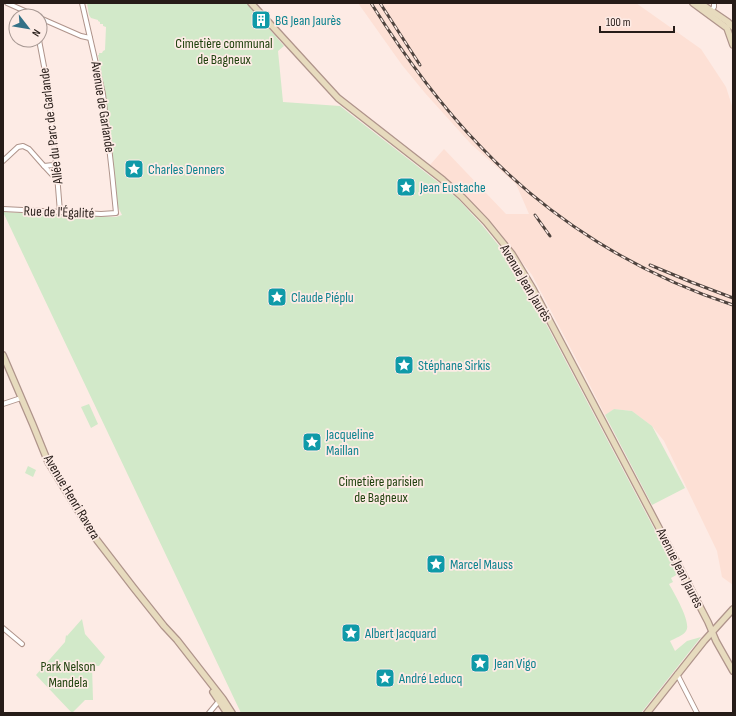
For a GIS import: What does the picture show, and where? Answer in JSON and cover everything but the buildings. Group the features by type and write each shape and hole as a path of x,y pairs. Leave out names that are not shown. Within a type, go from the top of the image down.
{"street":[{"path":"7,3 18,8"},
{"name":"Avenue de Garlande","path":"82,3 104,100 116,213"},
{"name":"Avenue Jean Jaurès","path":"251,3 338,98 443,180 462,197 486,222 512,254 534,288 708,622 711,632 733,671"},
{"path":"693,3 711,8 732,35 733,45"},
{"path":"700,3 711,8 733,27"},
{"path":"48,22 81,36 90,38"},
{"name":"Allée du Parc de Garlande","path":"41,48 47,82 60,212"},
{"path":"3,161 18,148 23,146 29,149 57,180"},
{"path":"44,166 53,165 56,162"},
{"name":"Rue de l'Égalité","path":"3,210 101,214 116,213"},
{"name":"Avenue Henri Ravera","path":"3,355 48,462 66,492 94,535 164,626 227,713"},
{"path":"3,404 21,398"},
{"path":"647,713 711,632 733,609"},
{"name":"Avenue Henri Ravera","path":"164,626 177,640 223,699 232,713"},
{"path":"3,628 22,644"},
{"path":"677,674 697,713"},
{"path":"209,713 219,701"}],"shaded area":[{"path":"358,3 636,3 701,49 726,87 733,109 733,585 722,577 717,551 664,441 652,426 632,411 614,409 605,415 532,275 507,243 469,202 429,166 444,149 506,214 529,214 516,184 471,144 425,93 402,65"}],"green space":[{"name":"Cimetière parisien de Bagneux","path":"87,3 247,3 284,46 278,51 283,102 340,106 459,200 508,257 525,284 678,574 671,578 673,582 669,584 685,615 687,627 683,634 670,641 675,651 687,641 701,637 641,713 241,713 3,212 116,217 122,215 118,207 105,92 98,55 105,50 106,27 103,26 103,24 100,24 98,20 91,18"},
{"path":"89,404 98,424 91,428 81,407"},
{"path":"614,409 632,411 652,426 685,488 652,505 605,415"},
{"path":"28,466 36,470 33,477 25,473"},
{"name":"Park Nelson Mandela","path":"82,619 85,634 105,657 99,666 92,666 93,700 85,700 72,713 36,675 65,642 66,635 67,636"}],"railway":[{"path":"371,3 409,60 451,114 481,147 536,198 597,242 630,261 663,278 733,305"},
{"path":"380,3 420,65"},
{"path":"535,215 550,236"},
{"path":"650,265 733,298"}],"place":[{"name":"BG Jean Jaurès","path":"261,20"},
{"name":"Charles Denners","path":"134,169"},
{"name":"Jean Eustache","path":"406,187"},
{"name":"Claude Piéplu","path":"277,297"},
{"name":"Stéphane Sirkis","path":"404,365"},
{"name":"Jacqueline Maillan","path":"312,442"},
{"name":"Marcel Mauss","path":"436,564"},
{"name":"Albert Jacquard","path":"351,633"},
{"name":"Jean Vigo","path":"480,663"},
{"name":"André Leducq","path":"385,678"}],"park label":[{"name":"Cimetière communal de Bagneux","path":"224,52"}]}
